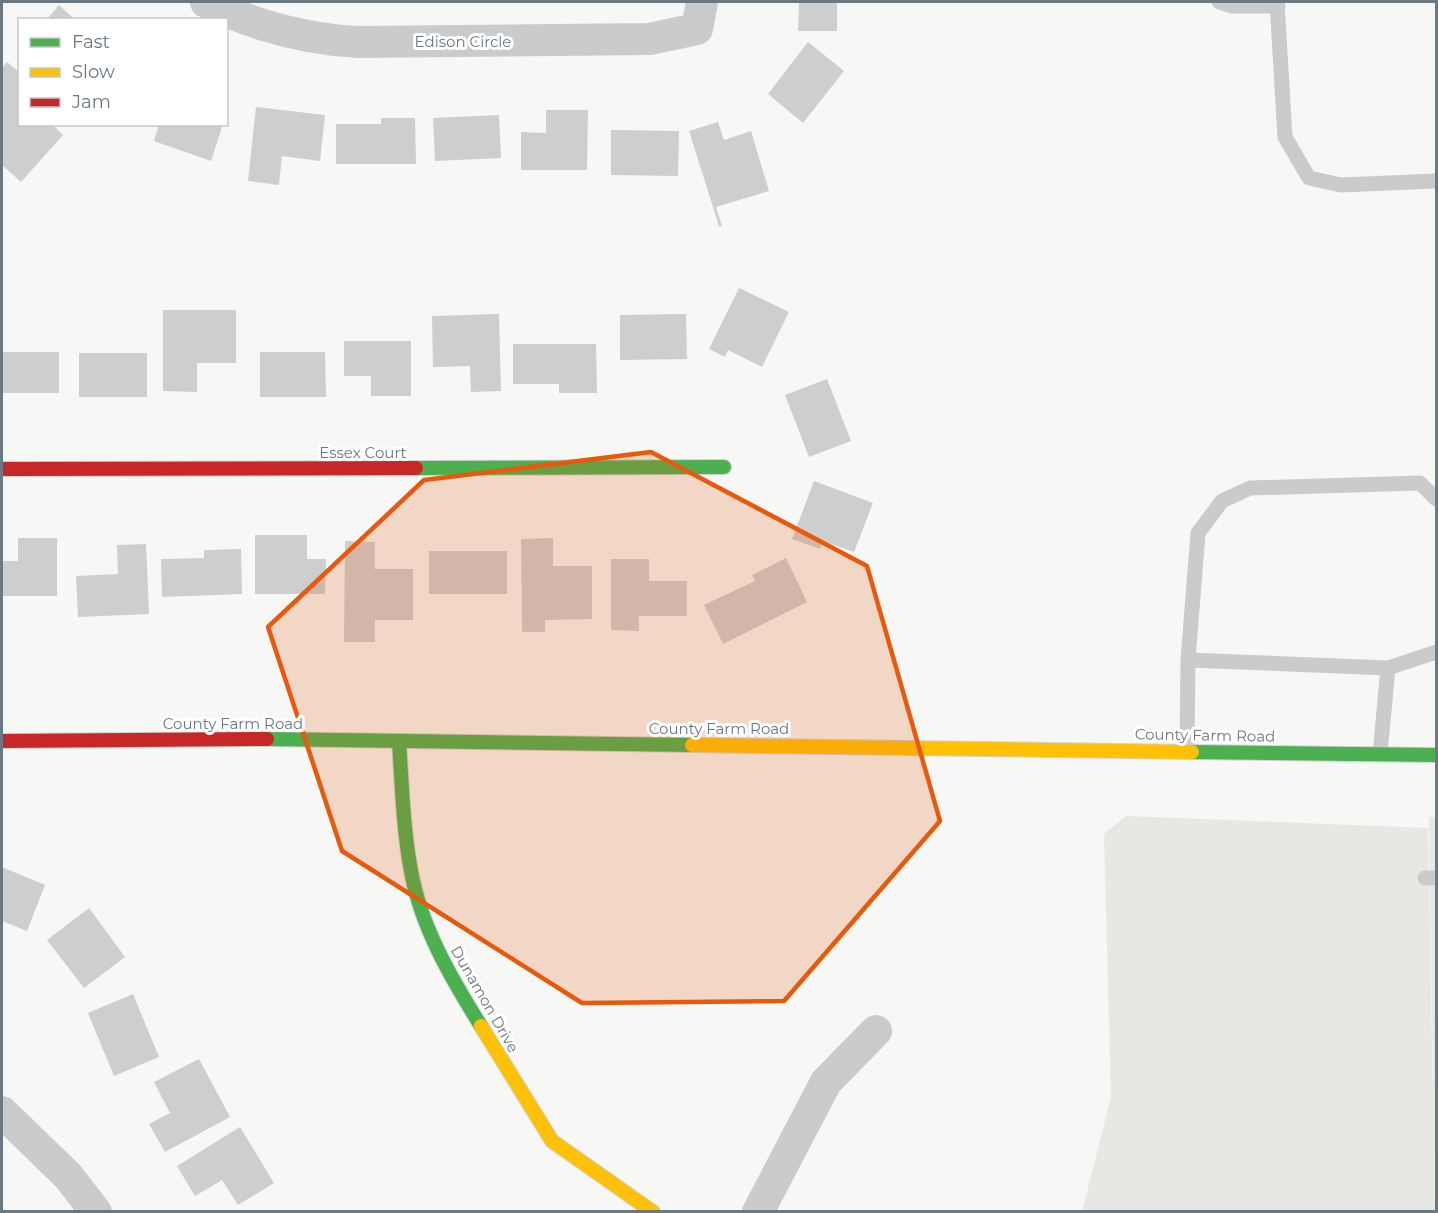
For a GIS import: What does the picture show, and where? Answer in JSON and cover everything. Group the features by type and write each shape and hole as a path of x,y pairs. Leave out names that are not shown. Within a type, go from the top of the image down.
{"main road":[{"name":"Essex Court","path":"2,469 724,467"},
{"name":"County Farm Road","path":"2,741 280,739 762,744 1437,756"},
{"name":"Dunamon Drive","path":"399,742 406,839 411,873 421,910 437,950 464,999 552,1141 653,1212"}],"street":[{"name":"Edison Circle","path":"206,2 232,15 283,32 359,42 649,39 697,29 702,2"},
{"path":"758,1212 826,1082 876,1032"},
{"path":"2,1112 68,1176 96,1212"}],"lane":[{"path":"1219,2 1231,6 1277,4 1285,136 1309,178 1341,185 1437,181"},
{"path":"1187,751 1188,660 1198,534 1222,501 1250,488 1420,483 1437,499"},
{"path":"1188,660 1388,668 1437,652"},
{"path":"1380,754 1388,668"}],"highlighted area":[{"path":"651,452 867,566 940,821 784,1001 582,1003 342,851 268,627 424,480"}],"shaded area":[{"path":"1126,816 1428,828 1435,1211 1082,1212 1111,1097 1104,834"},
{"path":"1429,817 1436,817 1436,1212 1435,1211"}],"building":[{"path":"799,2 837,2 837,31 798,31"},
{"path":"59,5 73,18 48,18"},
{"path":"808,42 844,71 803,123 768,94"},
{"path":"7,62 18,71 18,126 54,126 63,135 21,182 2,165 2,68"},
{"path":"256,107 325,115 320,161 282,156 279,185 248,181"},
{"path":"546,110 588,110 587,170 521,170 521,132 546,133"},
{"path":"499,115 501,158 435,161 433,118"},
{"path":"381,118 415,118 416,164 336,164 336,124 381,124"},
{"path":"718,122 724,140 751,131 769,191 716,207 722,226 719,226 689,131"},
{"path":"158,126 222,126 211,161 154,141"},
{"path":"611,130 679,131 678,176 611,175"},
{"path":"739,288 789,312 762,367 728,350 725,357 709,349"},
{"path":"163,310 236,310 236,363 197,363 197,392 163,391"},
{"path":"499,314 501,391 471,392 470,366 433,367 432,316"},
{"path":"686,314 687,359 620,360 620,315"},
{"path":"344,341 411,341 411,396 371,396 371,376 344,376"},
{"path":"513,344 596,344 597,393 559,393 559,384 513,384"},
{"path":"2,352 59,352 59,393 2,393"},
{"path":"260,352 325,352 326,397 260,397"},
{"path":"79,353 147,353 147,397 79,397"},
{"path":"827,379 851,441 809,457 785,395"},
{"path":"814,481 873,503 854,552 823,541 820,549 792,539"},
{"path":"255,535 307,535 307,559 326,559 325,594 255,594"},
{"path":"18,538 57,538 57,596 2,596 2,561 18,561"},
{"path":"553,538 553,566 592,566 592,619 545,620 545,632 522,632 521,539"},
{"path":"345,541 375,542 375,569 413,569 413,620 375,620 375,642 344,642"},
{"path":"146,544 149,614 78,617 76,576 118,574 117,545"},
{"path":"241,549 242,594 162,597 161,559 204,558 204,550"},
{"path":"429,551 507,551 507,594 429,594"},
{"path":"786,558 807,602 723,644 704,605 755,581 752,575"},
{"path":"611,559 649,559 649,581 687,581 687,616 639,616 639,631 611,630"},
{"path":"2,867 45,885 27,931 2,921"},
{"path":"89,908 125,957 84,988 47,940"},
{"path":"133,994 159,1057 114,1076 88,1013"},
{"path":"199,1059 230,1117 165,1152 149,1124 170,1113 154,1082"},
{"path":"240,1127 274,1183 238,1205 222,1180 195,1196 177,1166"}],"traffic: fast":[{"path":"416,468 724,467"},
{"path":"267,739 692,745"},
{"path":"399,742 406,839 416,892 438,951 481,1026"},
{"path":"1192,752 1436,755"}],"traffic: slow":[{"path":"692,745 1192,752"},
{"path":"481,1026 552,1141 653,1212"}],"traffic: jam":[{"path":"2,469 416,468"},
{"path":"2,741 267,739"}]}
